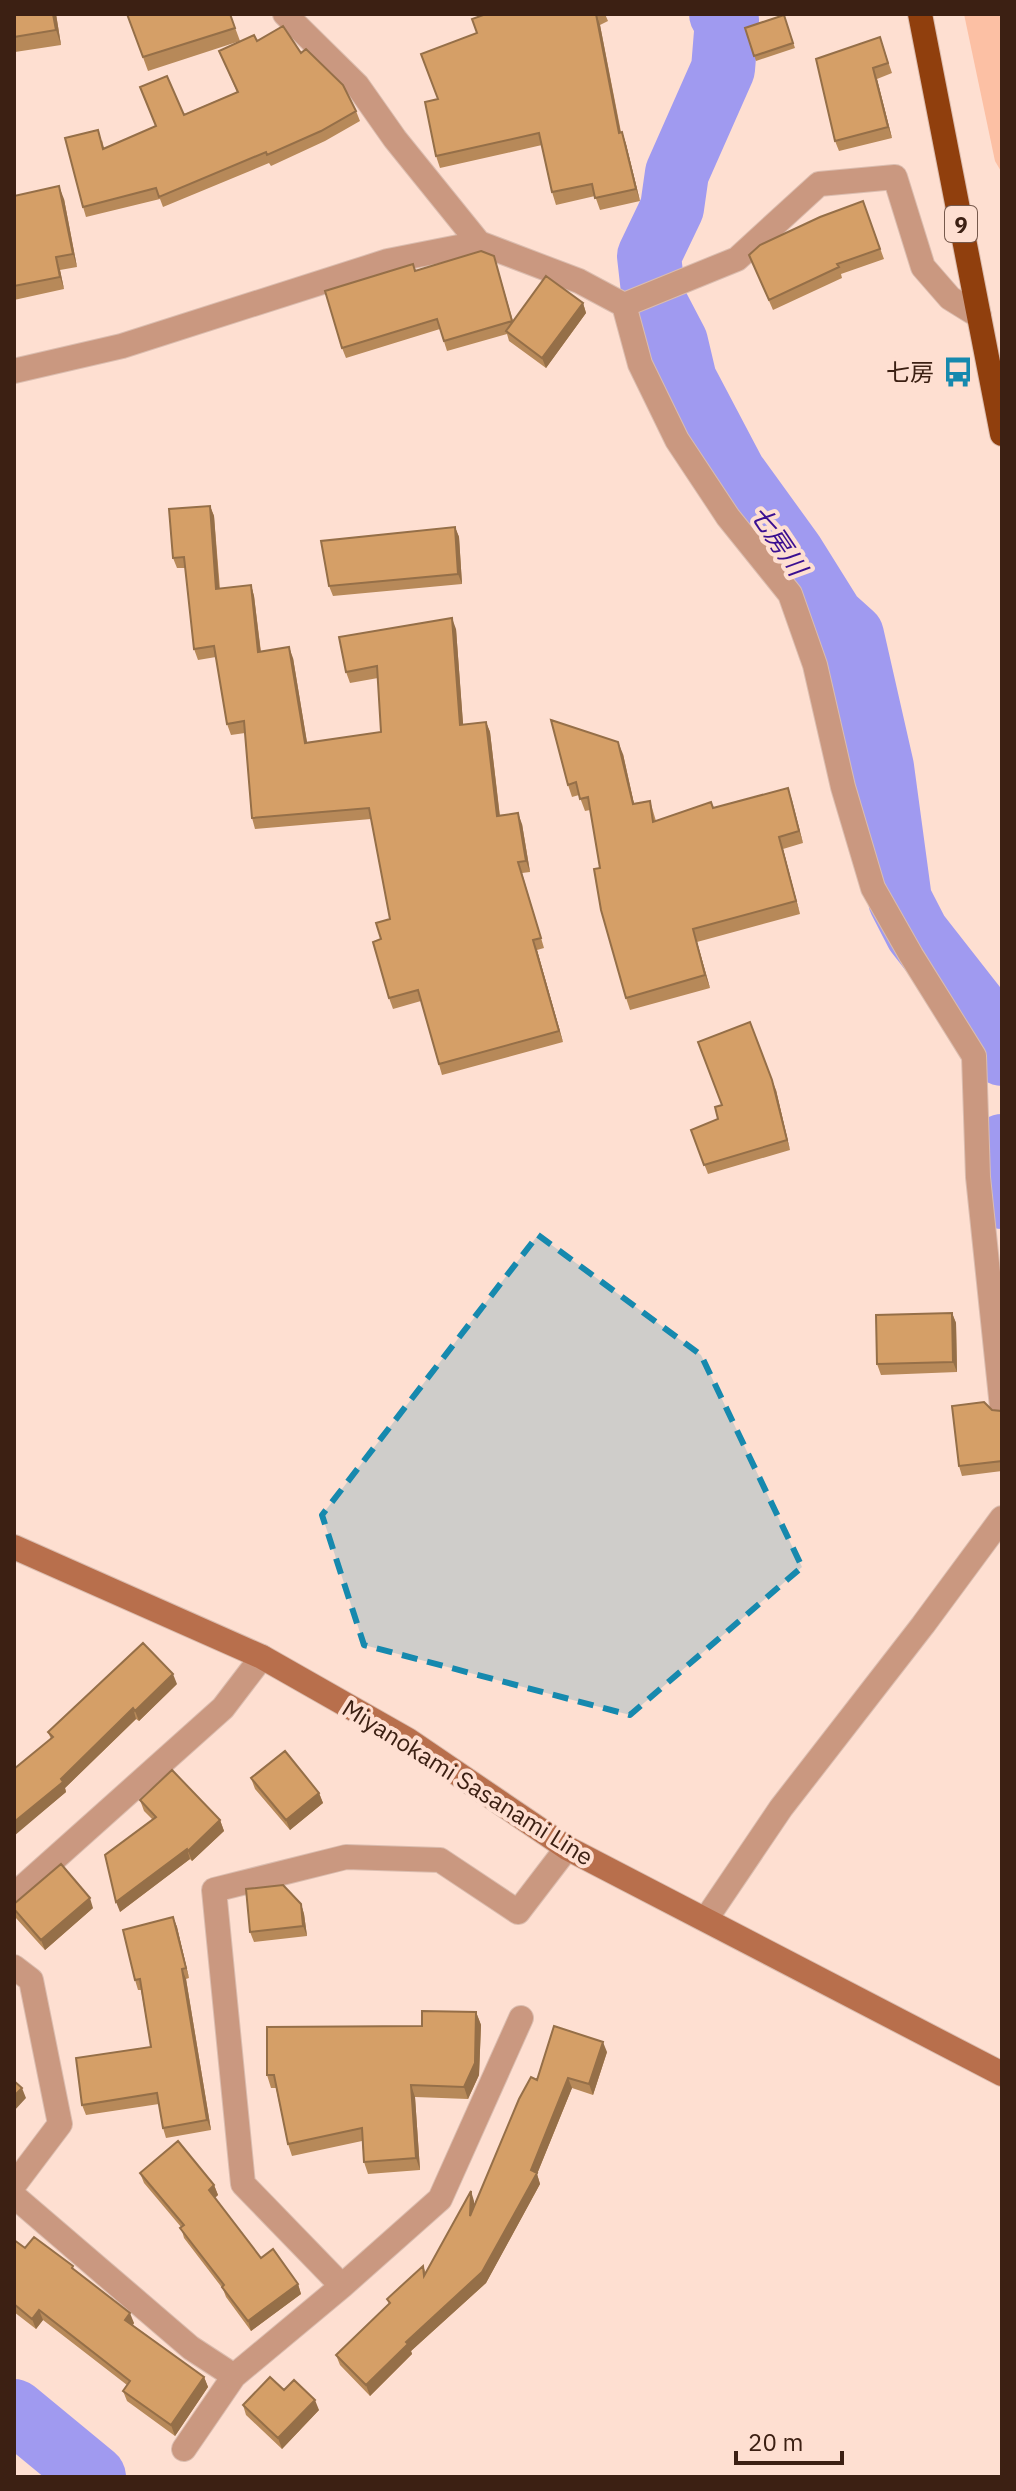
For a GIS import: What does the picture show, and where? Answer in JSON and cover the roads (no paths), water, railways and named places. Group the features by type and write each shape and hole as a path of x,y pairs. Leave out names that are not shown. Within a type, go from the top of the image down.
{"highway":[{"name":"9","path":"920,14 1002,434"}],"main road":[{"name":"Miyanokami Sasanami Line","path":"14,1547 262,1657 408,1740 567,1848 1002,2074"}],"street":[{"path":"285,14 357,85 395,139 479,243 579,281 624,305 640,364 677,440 728,517 790,594 815,665 843,787 873,888 974,1056 978,1177 1002,1407"},
{"path":"624,305 737,259 819,184 895,177 923,267 950,298 979,316"},
{"path":"14,371 122,346 388,261 479,243"},
{"path":"706,1919 781,1808 1002,1518"},
{"path":"14,1895 223,1708 262,1657"},
{"path":"342,2286 243,2184 214,1890 346,1857 440,1860 518,1912 567,1848"},
{"path":"14,1967 31,1980 60,2124 14,2185"},
{"path":"184,2449 234,2376 440,2199 521,2018"},
{"path":"14,2196 191,2348 234,2376"}],"waterway":[{"name":"七房川","path":"721,14 727,20 723,69 677,173 672,208 649,256 654,300 676,342 685,380 734,473 792,553 832,617 852,635 882,767 900,900 917,933 982,1016 1002,1054"},
{"name":"七房川","path":"1002,1146 999,1172 1002,1197"},
{"path":"14,2411 94,2477"}],"place":[{"name":"七房","path":"958,372"}]}
